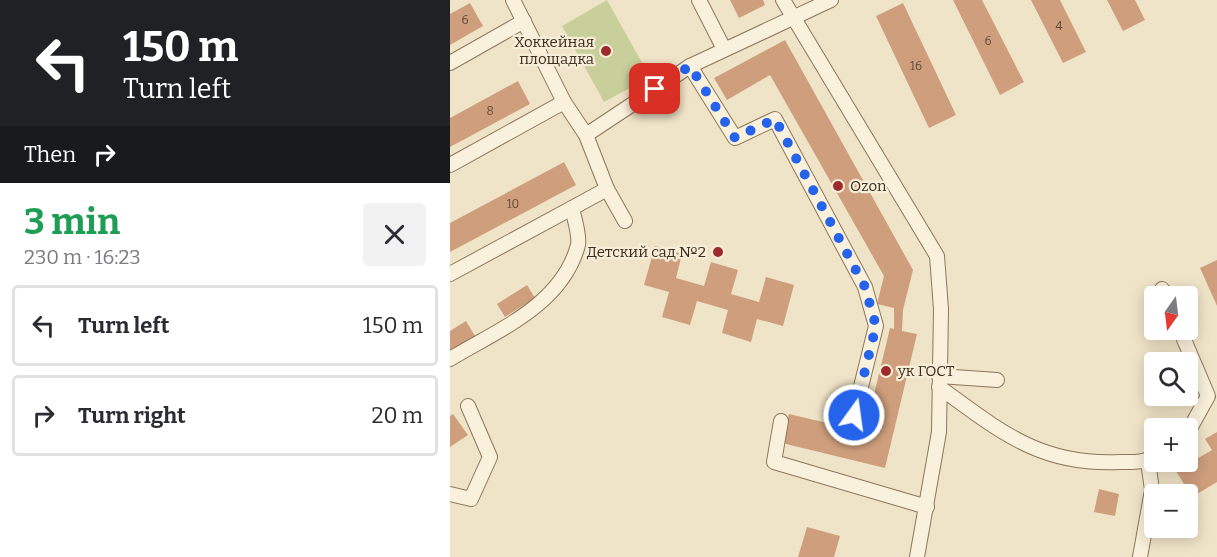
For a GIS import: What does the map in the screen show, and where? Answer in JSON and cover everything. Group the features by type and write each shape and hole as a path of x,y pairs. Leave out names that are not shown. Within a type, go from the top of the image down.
{"street":[{"path":"513,0 564,102 586,135 607,189 625,220"},
{"path":"699,0 724,49"},
{"path":"783,0 937,256 940,309 939,432 917,557"},
{"path":"586,135 690,66 831,0"},
{"path":"450,63 525,21"},
{"path":"690,66 735,138 775,119 865,287 876,326 854,415"},
{"path":"450,165 564,102"},
{"path":"450,274 607,189"},
{"path":"450,359 542,304 561,279 578,243 572,208"},
{"path":"1184,340 1208,396 1196,418"},
{"path":"939,381 997,380"},
{"path":"939,381 1009,438 1045,454 1100,463 1144,459"},
{"path":"450,494 471,499 490,457 468,406"},
{"path":"781,421 774,462 927,507"},
{"path":"1140,557 1152,490 1151,472"}],"green space":[{"name":"Хоккейная площадка","path":"607,0 650,77 604,102 562,26"}],"building":[{"path":"730,0 763,0 765,5 739,18"},
{"path":"953,0 982,0 1024,82 1000,95"},
{"path":"1031,0 1060,0 1086,52 1063,63"},
{"path":"1107,0 1135,0 1145,20 1123,31"},
{"path":"470,3 483,26 450,45 450,14"},
{"path":"903,3 956,115 929,128 876,16"},
{"path":"785,40 913,270 903,310 902,331 917,334 885,468 782,443 789,414 865,432 890,328 894,329 894,308 877,304 884,276 770,75 727,100 714,78"},
{"path":"518,81 530,104 450,147 450,118"},
{"path":"564,162 576,185 450,252 450,223"},
{"path":"655,246 682,254 676,278 704,286 711,262 738,270 731,294 759,302 766,277 794,285 783,326 757,319 751,342 722,333 728,310 697,301 690,325 662,317 669,292 644,285"},
{"path":"1217,260 1217,306 1200,268"},
{"path":"527,285 535,298 505,317 497,304"},
{"path":"466,321 475,336 450,351 450,331"},
{"path":"453,414 468,435 450,447 450,416"},
{"path":"1217,432 1217,482 1198,493 1198,484 1184,484 1177,472 1198,472 1198,458 1212,450 1205,439"},
{"path":"1099,489 1119,494 1115,516 1094,512"},
{"path":"807,527 840,536 834,557 798,557"}],"place":[{"name":"Хоккейная площадка","path":"606,51"},
{"name":"Ozon","path":"838,186"},
{"name":"Детский сад №2","path":"718,252"},
{"name":"ук ГОСТ","path":"886,371"}],"route":[{"path":"655,89 690,66 735,138 775,119 865,287 876,326 854,415"}]}
